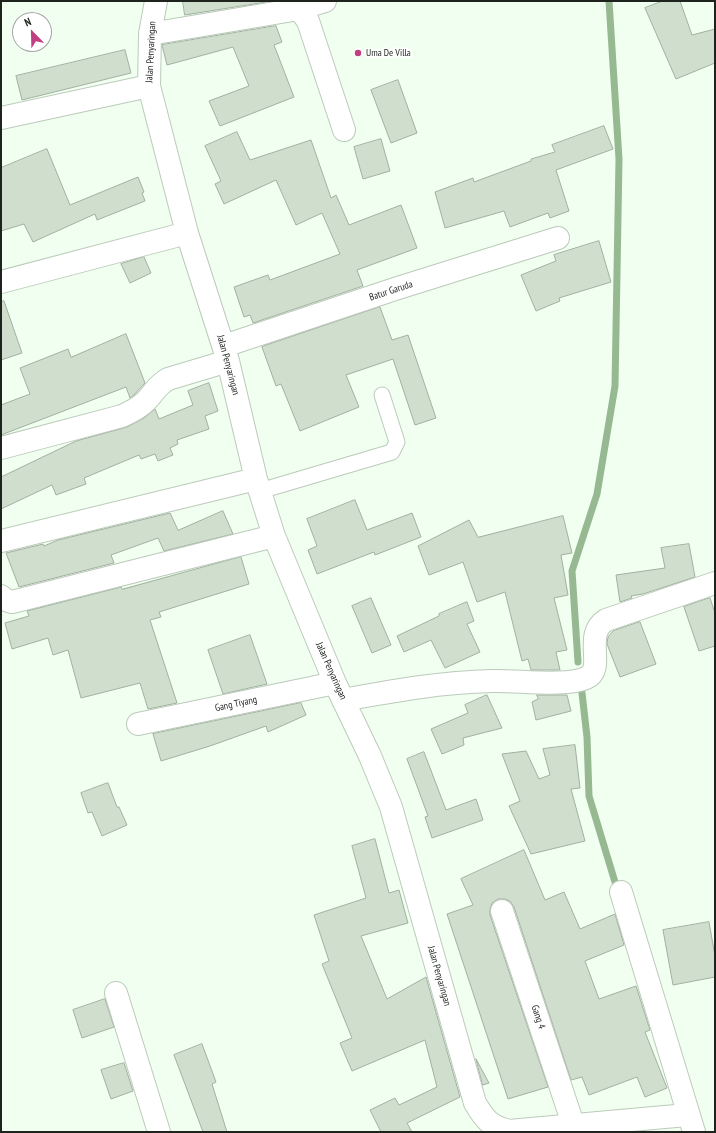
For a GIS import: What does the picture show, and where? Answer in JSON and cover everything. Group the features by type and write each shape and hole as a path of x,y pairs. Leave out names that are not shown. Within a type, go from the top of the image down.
{"street":[{"name":"Jalan Penyaringan","path":"156,1 150,34 149,86 188,233 226,353 258,485 274,536 339,691 370,756 391,807 475,1103 484,1118 496,1128 509,1131 524,1131 573,1124 690,1123"},
{"path":"150,34 299,9 325,1"},
{"path":"299,9 308,21 344,130"},
{"path":"1,118 149,86"},
{"path":"1,282 188,233"},
{"name":"Batur Garuda","path":"1,448 122,416 146,401 159,384 226,353 398,288 558,238"},
{"path":"1,541 258,485"},
{"path":"1,596 12,602 274,536"},
{"name":"Gang Tiyang","path":"138,724 339,691 398,690 491,681 573,682 588,678 593,672 595,665 595,632 600,624 606,620 715,583"},
{"path":"621,892 690,1123"},
{"name":"Gang 4","path":"502,910 573,1124"},
{"path":"116,993 159,1132"}],"lane":[{"path":"258,485 392,452 397,442 382,396"}],"building":[{"path":"183,1 266,1 266,2 185,15"},
{"path":"663,1 680,1 692,35 715,29 715,63 676,79 645,8"},
{"path":"276,26 282,42 274,45 294,97 220,126 209,101 249,86 233,47 167,65 162,45"},
{"path":"125,50 131,73 22,100 16,76"},
{"path":"398,80 417,133 391,143 371,90"},
{"path":"604,126 613,149 556,170 569,211 550,218 548,213 510,227 504,211 445,228 435,192 473,178 474,182 531,161 531,159 555,152 552,145"},
{"path":"237,132 250,160 311,140 331,198 336,195 349,225 401,205 417,248 357,270 363,286 253,323 250,315 244,317 234,287 268,275 270,280 340,254 322,213 296,225 276,180 224,204 215,184 221,181 205,146"},
{"path":"381,139 390,171 363,179 354,147"},
{"path":"47,149 70,205 138,177 144,192 142,193 145,201 97,220 95,214 33,242 24,224 1,231 1,168"},
{"path":"599,241 611,282 559,298 560,301 536,311 521,275 556,261 554,255"},
{"path":"144,257 151,273 130,283 121,264"},
{"path":"4,301 22,353 1,360 1,302"},
{"path":"380,307 392,340 408,335 436,418 415,425 393,359 346,375 359,407 300,431 281,384 276,386 262,347"},
{"path":"126,334 145,383 133,396 130,398 126,387 1,435 1,405 30,394 20,368 68,349 71,357"},
{"path":"209,383 218,411 205,416 209,429 177,440 178,444 170,448 173,455 158,461 155,454 141,459 139,455 84,478 86,484 56,495 52,485 1,509 1,477 76,441 127,427 144,418 155,409 159,419 193,405 188,391"},
{"path":"355,500 367,530 412,513 421,537 375,555 374,552 317,574 308,550 317,546 307,519"},
{"path":"223,511 233,534 164,551 158,538 111,555 114,563 19,587 6,553 43,544 44,546 58,540 170,513 178,530"},
{"path":"563,516 572,553 561,555 568,595 554,598 567,650 556,652 560,670 531,670 528,659 522,661 505,592 477,602 463,562 429,575 418,546 469,520 478,537"},
{"path":"689,544 695,577 643,594 631,596 632,598 620,602 616,575 665,568 661,548"},
{"path":"241,557 249,584 159,612 161,617 150,620 177,703 148,709 140,683 81,698 68,650 53,655 48,638 12,649 5,623 29,616 27,611 121,587 122,589"},
{"path":"371,598 391,645 372,653 352,606"},
{"path":"710,598 715,613 715,646 699,651 684,607"},
{"path":"467,602 474,621 467,624 480,652 445,668 431,640 404,652 397,636 439,616 439,614"},
{"path":"640,622 656,664 620,677 607,644 608,637 613,631"},
{"path":"250,635 267,684 223,694 208,650"},
{"path":"487,695 502,728 463,738 464,745 442,754 431,729 468,713 465,705"},
{"path":"537,695 567,695 571,711 536,720 532,702 538,699"},
{"path":"301,703 306,715 268,732 266,726 210,746 161,761 153,734"},
{"path":"575,745 580,788 571,789 585,841 531,854 509,806 520,801 502,754 526,751 539,779 550,775 543,749"},
{"path":"424,752 446,810 476,799 483,820 432,838 425,817 428,816 407,759"},
{"path":"108,783 117,807 119,807 127,825 102,836 92,812 88,813 81,793"},
{"path":"375,839 389,893 399,890 408,923 361,936 387,999 426,977 460,1097 407,1123 412,1132 381,1132 370,1110 395,1098 399,1105 437,1087 425,1040 352,1071 340,1043 352,1038 322,964 329,961 314,915 366,898 352,846"},
{"path":"524,850 545,900 564,892 580,929 615,914 624,945 585,961 599,999 636,986 650,1030 645,1032 667,1088 645,1097 637,1077 589,1095 582,1077 571,1080 514,907 510,901 498,899 492,903 490,915 548,1087 508,1099 447,914 473,905 461,879"},
{"path":"709,922 715,956 715,977 673,985 663,930"},
{"path":"105,999 114,1027 82,1038 73,1010"},
{"path":"202,1044 216,1082 212,1084 227,1132 203,1132 174,1055"},
{"path":"476,1059 489,1083 483,1085"},
{"path":"124,1063 133,1091 111,1099 101,1070"}],"waterway":[{"path":"578,662 572,571 597,494 615,386 619,159 609,1"},
{"path":"582,693 587,737 589,796 618,892"}],"place":[{"name":"Uma De Villa","path":"358,53"}]}
